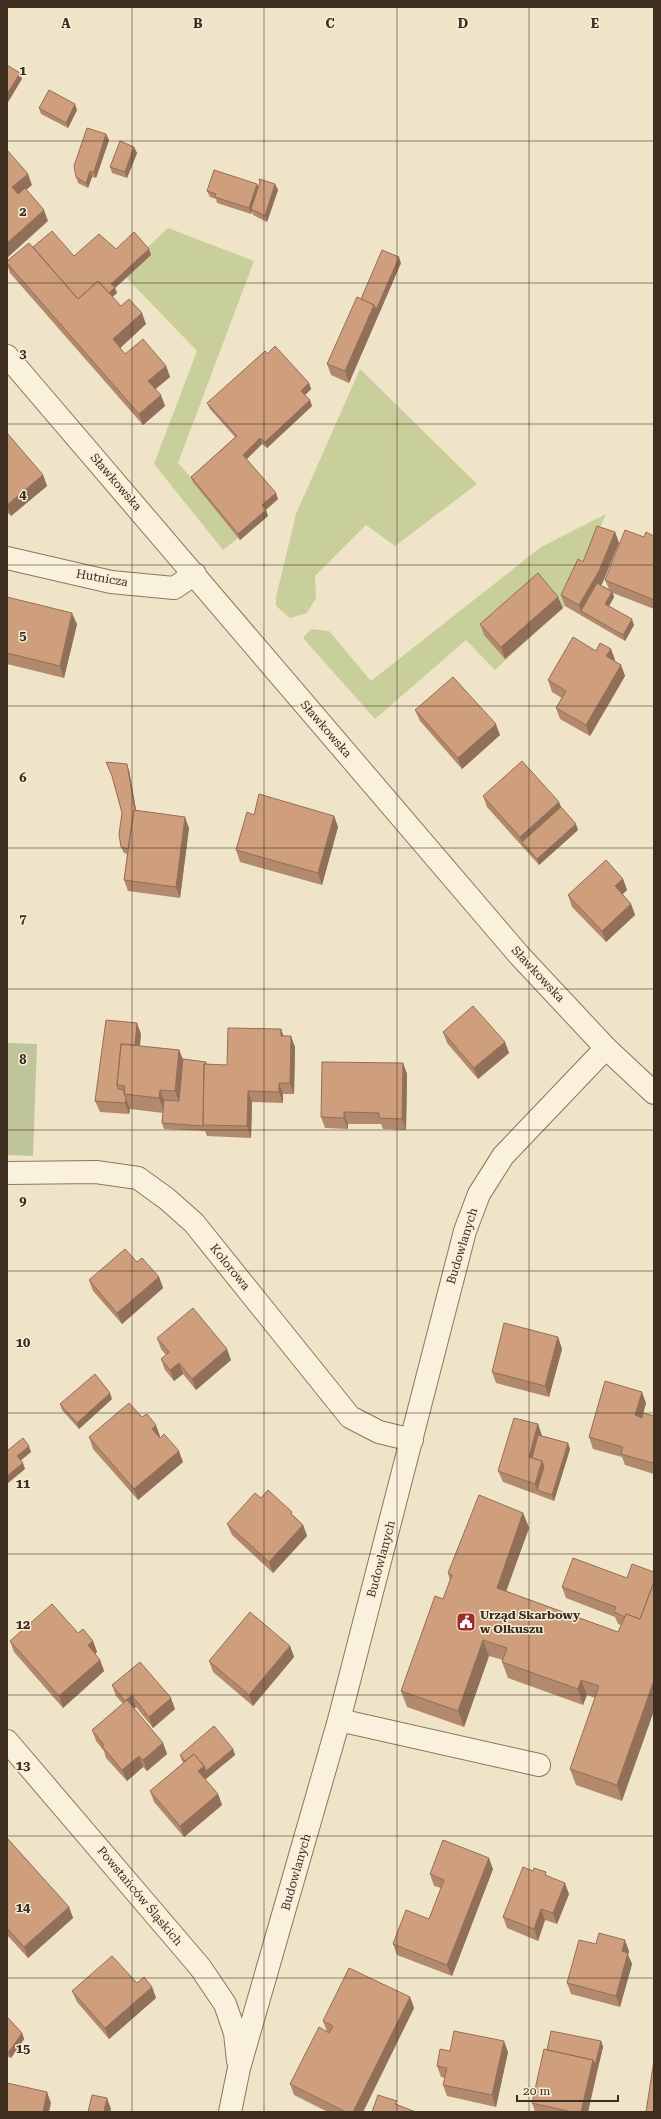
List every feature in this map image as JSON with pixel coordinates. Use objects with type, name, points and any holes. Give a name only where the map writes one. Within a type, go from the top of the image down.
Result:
[{"type":"street","name":"Sławkowska","points":[[7,356],[195,574],[519,955],[606,1048],[654,1093]]},
{"type":"street","name":"Hutnicza","points":[[7,558],[111,582],[174,588],[195,574]]},
{"type":"street","name":"Budowlanych","points":[[230,2112],[239,2068],[339,1720],[412,1440],[450,1282],[465,1231],[479,1194],[503,1156],[606,1048]]},
{"type":"street","name":"Kolorowa","points":[[7,1173],[96,1172],[138,1178],[167,1199],[194,1223],[350,1416],[378,1432],[412,1440]]},
{"type":"street","points":[[339,1720],[539,1765]]},
{"type":"street","name":"Powstańców Śląskich","points":[[7,1741],[200,1968],[225,2004],[235,2033],[239,2068]]},
{"type":"green space","points":[[168,228],[254,261],[178,463],[242,535],[223,550],[154,464],[197,351],[121,272]]},
{"type":"green space","points":[[360,369],[477,484],[395,546],[366,525],[315,576],[316,598],[307,613],[290,618],[276,606],[276,597],[296,514]]},
{"type":"green space","points":[[606,514],[565,606],[495,670],[466,640],[375,719],[303,638],[311,629],[329,631],[371,681],[541,547]]},
{"type":"green space","points":[[7,1043],[37,1044],[33,1156],[7,1155]]},
{"type":"building","points":[[7,65],[20,73],[7,94]]},
{"type":"building","points":[[49,90],[75,104],[66,123],[39,108]]},
{"type":"building","points":[[87,128],[106,134],[94,172],[90,171],[86,183],[76,177],[74,166]]},
{"type":"building","points":[[120,141],[134,147],[125,172],[110,167]]},
{"type":"building","points":[[7,150],[28,174],[12,187],[18,194],[25,188],[44,210],[7,243]]},
{"type":"building","points":[[214,170],[257,184],[249,208],[215,197],[216,194],[207,191]]},
{"type":"building","points":[[259,179],[275,184],[265,216],[251,209],[260,182]]},
{"type":"building","points":[[52,231],[74,256],[99,234],[116,249],[134,232],[149,249],[111,284],[115,287],[109,293],[98,281],[78,299],[33,247]]},
{"type":"building","points":[[29,243],[78,299],[98,281],[121,306],[129,299],[142,313],[113,339],[125,354],[143,339],[166,366],[148,381],[161,395],[139,414],[7,263],[7,261]]},
{"type":"building","points":[[382,250],[399,257],[376,310],[374,305],[361,299]]},
{"type":"building","points":[[357,297],[374,305],[345,371],[327,364]]},
{"type":"building","points":[[275,346],[309,383],[301,391],[310,400],[265,442],[260,438],[243,455],[276,493],[262,505],[266,510],[238,534],[191,477],[237,436],[207,403],[265,351],[267,354]]},
{"type":"building","points":[[7,433],[43,475],[7,505]]},
{"type":"building","points":[[597,526],[615,532],[599,571],[579,605],[561,595],[578,559],[583,562]]},
{"type":"building","points":[[625,530],[644,537],[646,532],[654,536],[654,600],[605,580]]},
{"type":"building","points":[[538,573],[558,597],[501,647],[480,624]]},
{"type":"building","points":[[597,583],[612,592],[605,604],[632,619],[623,635],[581,611]]},
{"type":"building","points":[[7,597],[72,613],[60,666],[7,653]]},
{"type":"building","points":[[573,637],[596,651],[600,643],[611,649],[606,656],[621,665],[586,725],[556,708],[566,691],[548,680]]},
{"type":"building","points":[[453,677],[496,724],[458,758],[415,710]]},
{"type":"building","points":[[522,761],[559,802],[520,837],[483,796]]},
{"type":"building","points":[[106,762],[127,764],[135,810],[128,849],[121,847],[119,834],[122,813],[112,776]]},
{"type":"building","points":[[259,794],[334,816],[318,873],[236,850],[247,812],[254,815]]},
{"type":"building","points":[[561,807],[576,824],[537,859],[522,842]]},
{"type":"building","points":[[134,810],[185,817],[176,887],[124,880]]},
{"type":"building","points":[[606,860],[623,879],[615,886],[631,904],[602,931],[568,895]]},
{"type":"building","points":[[473,1006],[505,1042],[474,1068],[443,1032]]},
{"type":"building","points":[[106,1020],[137,1023],[135,1045],[121,1044],[117,1085],[118,1089],[124,1090],[126,1098],[125,1103],[95,1101]]},
{"type":"building","points":[[228,1028],[281,1029],[281,1036],[291,1036],[290,1083],[279,1083],[279,1092],[248,1091],[247,1126],[203,1125],[204,1064],[227,1065]]},
{"type":"building","points":[[121,1044],[179,1050],[175,1091],[160,1090],[159,1098],[124,1094],[125,1086],[117,1085]]},
{"type":"building","points":[[183,1059],[206,1062],[206,1064],[204,1064],[203,1126],[162,1123],[164,1100],[179,1101]]},
{"type":"building","points":[[322,1062],[403,1063],[402,1119],[379,1118],[379,1113],[344,1112],[344,1118],[321,1117]]},
{"type":"building","points":[[125,1249],[137,1262],[142,1258],[159,1277],[117,1313],[89,1280]]},
{"type":"building","points":[[193,1308],[227,1349],[192,1379],[179,1363],[170,1370],[161,1359],[169,1352],[157,1338]]},
{"type":"building","points":[[504,1323],[558,1337],[545,1386],[492,1372]]},
{"type":"building","points":[[95,1374],[110,1393],[77,1423],[60,1404]]},
{"type":"building","points":[[605,1381],[642,1392],[635,1415],[642,1418],[643,1413],[654,1416],[653,1463],[621,1454],[623,1447],[589,1437]]},
{"type":"building","points":[[129,1403],[142,1417],[147,1414],[156,1425],[152,1429],[160,1438],[164,1434],[179,1451],[134,1489],[89,1437]]},
{"type":"building","points":[[514,1418],[538,1424],[529,1457],[542,1461],[535,1484],[498,1471]]},
{"type":"building","points":[[538,1435],[568,1443],[552,1495],[537,1490],[544,1467],[542,1461],[532,1458]]},
{"type":"building","points":[[23,1438],[29,1446],[17,1456],[23,1463],[7,1476],[7,1451]]},
{"type":"building","points":[[268,1490],[292,1512],[291,1514],[303,1525],[269,1562],[227,1524],[255,1493],[261,1498]]},
{"type":"building","points":[[479,1495],[523,1513],[497,1588],[618,1632],[626,1614],[640,1619],[654,1582],[654,1680],[617,1785],[570,1769],[599,1686],[581,1680],[578,1689],[502,1662],[507,1648],[483,1640],[458,1711],[401,1691],[435,1596],[443,1599],[452,1575],[448,1573]]},
{"type":"building","points":[[573,1558],[627,1578],[632,1564],[654,1572],[654,1582],[640,1619],[626,1614],[625,1617],[614,1612],[616,1607],[562,1587]]},
{"type":"building","points":[[52,1604],[78,1633],[83,1629],[93,1641],[88,1645],[100,1660],[59,1696],[10,1641]]},
{"type":"building","points":[[250,1612],[290,1646],[249,1695],[209,1661]]},
{"type":"building","points":[[140,1662],[171,1698],[149,1717],[132,1695],[125,1701],[112,1685]]},
{"type":"building","points":[[127,1700],[163,1743],[143,1760],[139,1756],[122,1770],[102,1746],[104,1745],[92,1730]]},
{"type":"building","points":[[214,1726],[233,1749],[206,1771],[204,1766],[194,1754],[185,1761],[180,1755]]},
{"type":"building","points":[[194,1754],[204,1766],[198,1771],[218,1794],[180,1826],[150,1791]]},
{"type":"building","points":[[7,1838],[69,1907],[24,1947],[7,1928]]},
{"type":"building","points":[[443,1840],[489,1858],[447,1965],[393,1944],[406,1910],[429,1919],[444,1880],[430,1874]]},
{"type":"building","points":[[523,1867],[533,1871],[534,1868],[546,1872],[545,1875],[565,1883],[553,1913],[541,1909],[534,1929],[503,1917]]},
{"type":"building","points":[[599,1933],[625,1940],[622,1951],[628,1953],[616,1996],[567,1983],[579,1940],[596,1944]]},
{"type":"building","points":[[112,1956],[137,1983],[144,1977],[152,1987],[105,2028],[72,1991]]},
{"type":"building","points":[[349,1968],[410,1997],[353,2112],[346,2112],[290,2084],[319,2027],[329,2033],[333,2026],[323,2021]]},
{"type":"building","points":[[7,2017],[22,2033],[9,2052],[7,2051]]},
{"type":"building","points":[[454,2031],[504,2041],[492,2095],[443,2085],[447,2068],[437,2066],[440,2049],[450,2051]]},
{"type":"building","points":[[551,2031],[601,2041],[595,2065],[593,2060],[547,2050]]},
{"type":"building","points":[[544,2049],[593,2060],[581,2112],[572,2112],[532,2103]]},
{"type":"building","points":[[654,2060],[654,2112],[646,2112]]},
{"type":"building","points":[[7,2083],[47,2092],[43,2112],[7,2112]]},
{"type":"building","points":[[92,2095],[107,2098],[104,2111],[108,2112],[88,2112]]},
{"type":"building","points":[[378,2095],[397,2101],[395,2104],[416,2112],[372,2112]]},
{"type":"place","name":"Urząd Skarbowy w Olkuszu","points":[[466,1622]]}]
